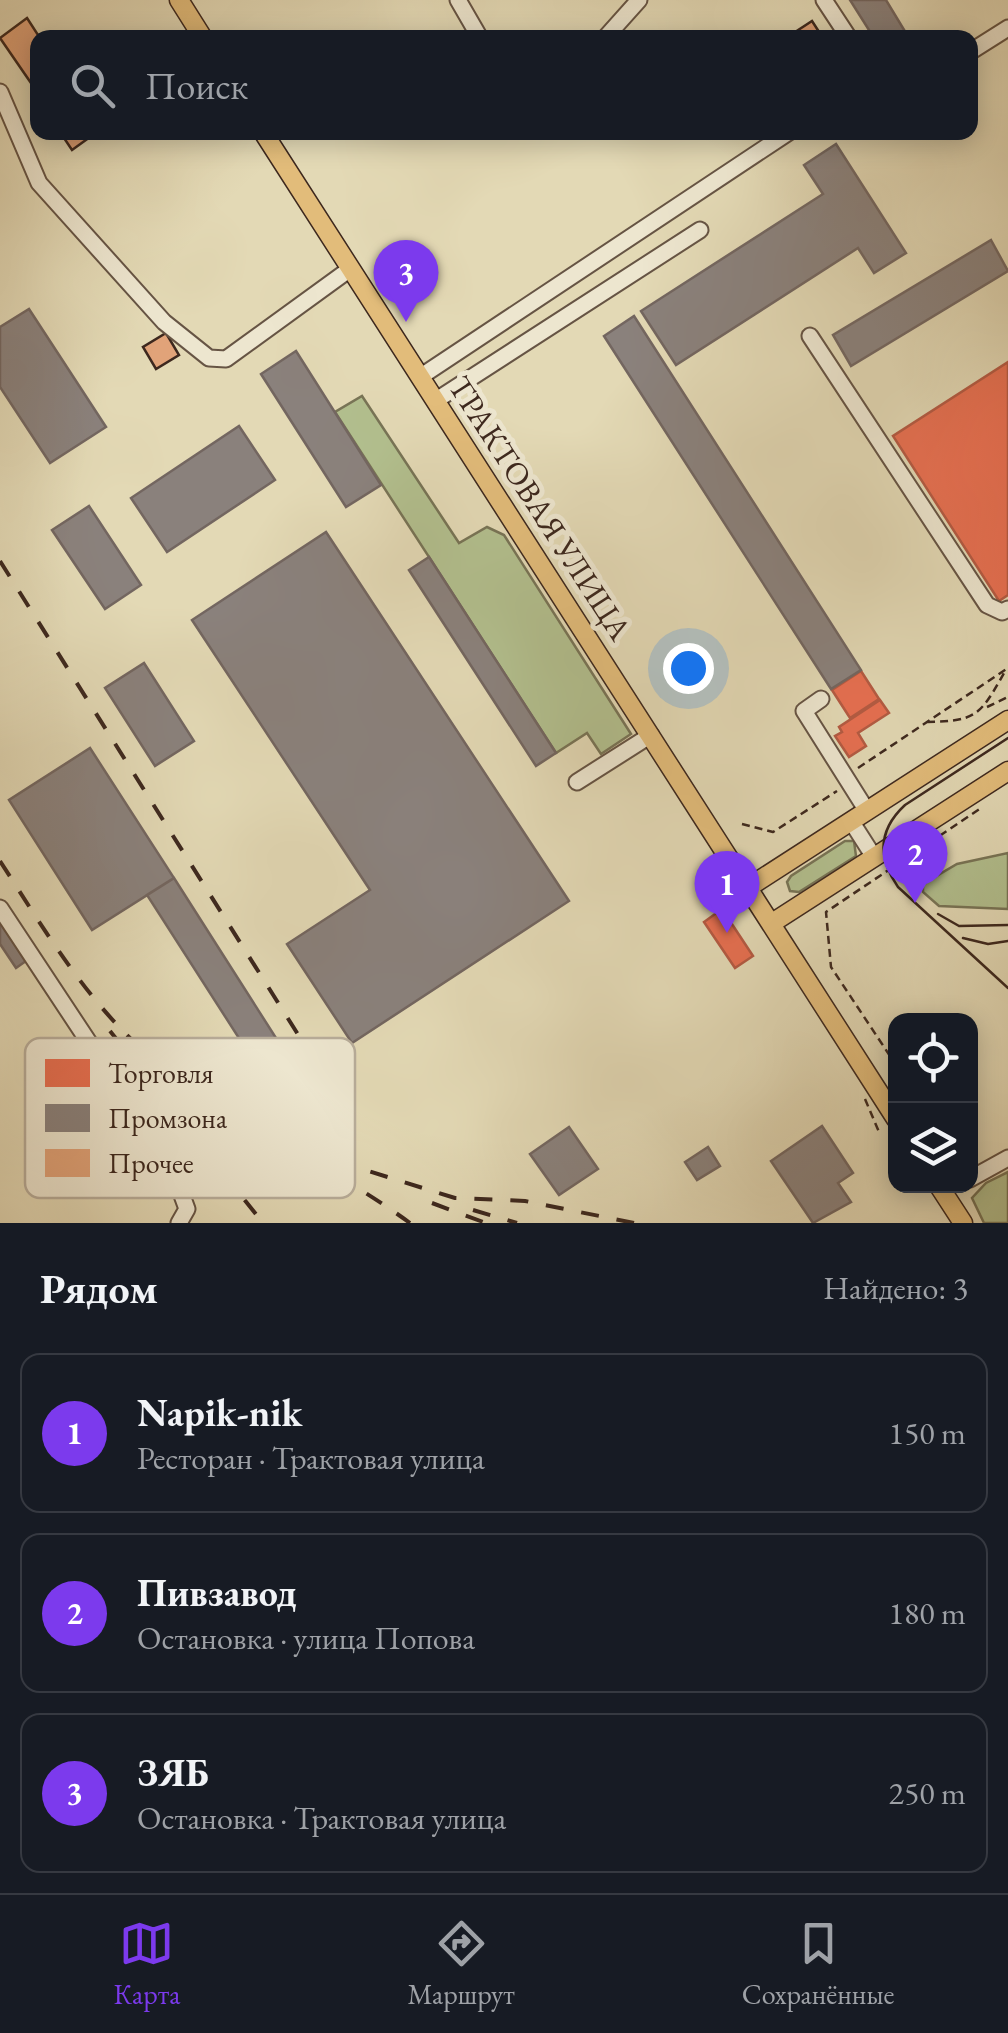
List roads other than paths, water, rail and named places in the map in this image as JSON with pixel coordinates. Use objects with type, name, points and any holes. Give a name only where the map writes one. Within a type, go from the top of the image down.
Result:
[{"type":"main road","points":[[179,0],[198,30]]},
{"type":"main road","name":"ТРАКТОВАЯ УЛИЦА","points":[[268,140],[888,1106]]},
{"type":"main road","points":[[749,887],[1008,720]]},
{"type":"main road","points":[[772,922],[1008,771]]},
{"type":"main road","points":[[949,1193],[963,1223]]},
{"type":"street","points":[[458,0],[475,30]]},
{"type":"street","points":[[613,30],[640,0]]},
{"type":"street","points":[[824,0],[844,30]]},
{"type":"street","points":[[978,47],[1008,28]]},
{"type":"street","points":[[0,92],[39,183],[164,322],[209,358],[226,358],[350,269]]},
{"type":"street","points":[[420,377],[777,140]]},
{"type":"street","points":[[435,401],[700,230]]},
{"type":"street","points":[[810,336],[987,606],[1002,612],[1008,610]]},
{"type":"street","points":[[821,699],[804,711],[850,784],[874,857]]},
{"type":"street","points":[[576,782],[651,736]]},
{"type":"street","points":[[0,908],[86,1038]]},
{"type":"street","points":[[978,1174],[1008,1158]]},
{"type":"street","points":[[180,1223],[187,1209],[183,1198]]},
{"type":"tram line","points":[[1008,738],[905,805],[890,824],[884,844],[886,865],[898,887],[1008,988]]},
{"type":"tram line","points":[[938,914],[959,926],[1008,925]]},
{"type":"tram line","points":[[963,938],[988,944],[1008,941]]},
{"type":"railway","points":[[0,561],[300,1038]]},
{"type":"railway","points":[[0,861],[81,981],[130,1038]]},
{"type":"railway","points":[[110,1031],[116,1038]]},
{"type":"railway","points":[[355,1167],[455,1198],[525,1201],[634,1223]]},
{"type":"railway","points":[[355,1187],[410,1223]]},
{"type":"railway","points":[[243,1198],[263,1223]]},
{"type":"railway","points":[[432,1203],[486,1223]]},
{"type":"railway","points":[[473,1210],[517,1223]]},
{"type":"place","name":"ЗЯБ","points":[[406,322]]},
{"type":"place","name":"Пивзавод","points":[[915,903]]},
{"type":"place","name":"Napik-nik","points":[[727,933]]}]
